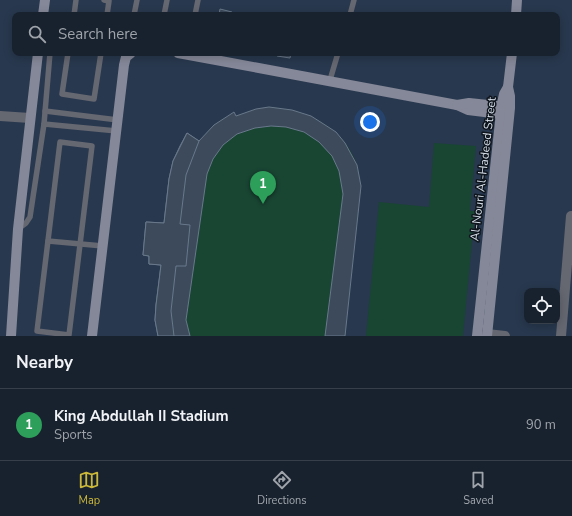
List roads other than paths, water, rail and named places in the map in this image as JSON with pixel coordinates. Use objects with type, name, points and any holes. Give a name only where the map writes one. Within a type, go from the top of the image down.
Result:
[{"type":"street","points":[[43,12],[45,0]]},
{"type":"street","points":[[516,12],[518,0]]},
{"type":"street","points":[[11,336],[18,229],[38,56]]},
{"type":"street","points":[[92,336],[124,65],[127,56]]},
{"type":"street","points":[[196,56],[458,105],[469,103],[505,111]]},
{"type":"street","name":"Al-Nouri Al-Hadeed Street","points":[[484,335],[505,111],[504,94],[508,87],[512,56]]},
{"type":"street","points":[[0,116],[30,118]]},
{"type":"street","points":[[561,336],[571,216]]},
{"type":"street","points":[[484,335],[505,336]]},
{"type":"lane","points":[[74,12],[76,0]]},
{"type":"lane","points":[[104,0],[109,1],[107,12]]},
{"type":"lane","points":[[135,12],[137,0]]},
{"type":"lane","points":[[165,12],[167,0]]},
{"type":"lane","points":[[196,12],[198,0]]},
{"type":"lane","points":[[351,12],[354,0]]},
{"type":"lane","points":[[18,229],[26,223],[30,217],[44,124],[50,56]]},
{"type":"lane","points":[[68,56],[62,94],[94,99],[101,56]]},
{"type":"lane","points":[[330,80],[337,56]]},
{"type":"lane","points":[[45,110],[118,120]]},
{"type":"lane","points":[[44,124],[117,131]]},
{"type":"lane","points":[[60,142],[92,146],[80,244],[69,335],[37,331],[60,142]]},
{"type":"lane","points":[[48,241],[103,246]]},
{"type":"place","name":"King Abdullah II Stadium","points":[[263,204]]}]
